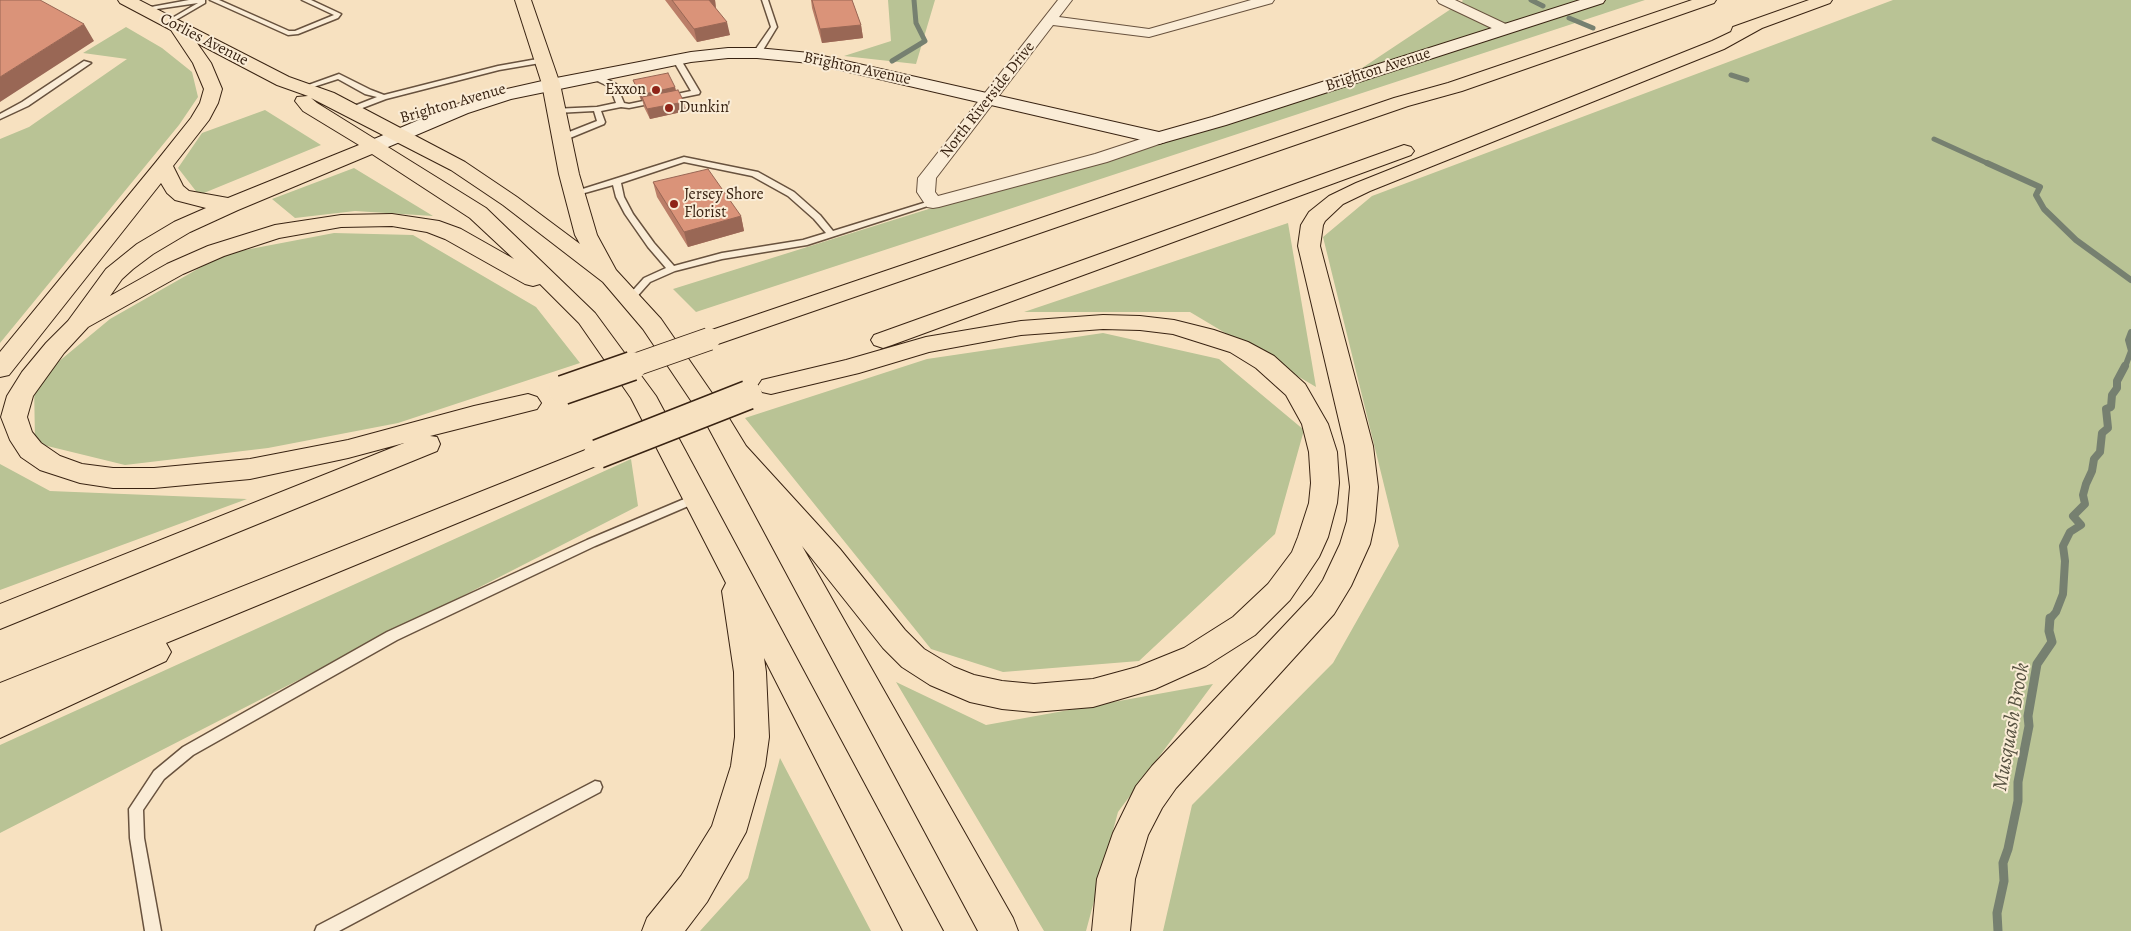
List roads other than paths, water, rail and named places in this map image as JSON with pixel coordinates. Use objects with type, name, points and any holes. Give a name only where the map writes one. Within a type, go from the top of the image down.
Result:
[{"type":"main road","name":"Corlies Avenue","points":[[126,0],[283,81]]},
{"type":"main road","points":[[524,0],[551,84],[574,193],[586,235],[611,277],[652,324],[701,394],[999,931]]},
{"type":"main road","points":[[0,617],[528,402],[1401,102],[1455,86],[1708,0]]},
{"type":"main road","points":[[0,697],[883,340],[1706,41],[1755,26],[1824,0]]},
{"type":"main road","points":[[0,369],[80,272],[199,120],[209,103],[213,89],[202,63],[172,24]]},
{"type":"main road","points":[[1111,931],[1116,879],[1131,833],[1149,797],[1164,776],[1323,605],[1336,586],[1355,544],[1361,520],[1364,488],[1359,446],[1309,246],[1312,225],[1317,217],[1336,200],[1363,187],[1718,45],[1755,26]]},
{"type":"main road","points":[[283,81],[327,96],[352,110],[378,135],[478,213],[587,318],[634,382],[924,931]]},
{"type":"main road","points":[[283,81],[310,107],[458,166],[538,221],[611,277]]},
{"type":"main road","points":[[378,135],[164,237],[125,264],[114,274],[76,326],[31,378],[20,396],[14,416],[19,434],[31,450],[50,463],[80,473],[113,478],[154,478],[250,469],[348,449],[528,402]]},
{"type":"main road","points":[[80,272],[123,241],[203,201],[378,135]]},
{"type":"main road","points":[[163,166],[174,189],[186,198],[230,205]]},
{"type":"main road","points":[[76,326],[175,269],[216,251],[275,232],[341,220],[378,219],[414,222],[453,234],[567,299]]},
{"type":"main road","points":[[736,454],[829,557],[894,639],[913,658],[942,676],[970,688],[1002,696],[1034,698],[1093,694],[1143,679],[1196,657],[1221,642],[1244,626],[1279,592],[1304,557],[1313,537],[1323,503],[1325,483],[1323,452],[1315,424],[1296,390],[1265,362],[1238,347],[1205,335],[1174,327],[1140,323],[1103,322],[1021,328],[926,345],[760,390]]},
{"type":"main road","points":[[0,724],[282,594],[444,516]]},
{"type":"main road","points":[[661,931],[694,889],[728,832],[748,766],[752,737],[750,672],[736,575]]},
{"type":"street","name":"North Riverside Drive","points":[[933,203],[926,192],[927,178],[1065,0]]},
{"type":"street","points":[[1050,20],[1149,33],[1267,0]]},
{"type":"street","points":[[1444,0],[1505,29]]},
{"type":"street","name":"Brighton Avenue","points":[[933,203],[1101,158],[1597,0]]},
{"type":"street","name":"Brighton Avenue","points":[[378,135],[505,95],[551,84],[709,55],[757,53],[810,58],[1159,138]]},
{"type":"lane","points":[[143,9],[202,0]]},
{"type":"lane","points":[[172,24],[208,0]]},
{"type":"lane","points":[[213,0],[288,33],[296,33],[336,17],[338,14],[305,0]]},
{"type":"lane","points":[[757,53],[774,27],[765,0]]},
{"type":"lane","points":[[352,110],[384,96],[412,91],[498,68],[543,60]]},
{"type":"lane","points":[[556,111],[629,106],[696,92],[676,60]]},
{"type":"lane","points":[[0,117],[26,104],[87,63]]},
{"type":"lane","points":[[304,88],[339,76],[368,92],[384,96]]},
{"type":"lane","points":[[594,76],[613,86],[622,105]]},
{"type":"lane","points":[[562,138],[601,122],[597,109]]},
{"type":"lane","points":[[574,193],[616,182],[684,160],[755,174],[791,194],[817,217],[832,235]]},
{"type":"lane","points":[[616,182],[620,197],[629,214],[651,245],[672,269]]},
{"type":"lane","points":[[630,299],[647,280],[672,269],[722,256],[804,243],[933,203]]},
{"type":"lane","points":[[153,931],[138,838],[136,809],[159,775],[188,751],[392,636],[591,543],[696,498]]},
{"type":"lane","points":[[324,931],[595,787]]},
{"type":"waterway","points":[[892,61],[925,41],[916,23],[914,0]]},
{"type":"waterway","name":"Musquash Brook","points":[[1531,0],[1543,6]]},
{"type":"waterway","name":"Musquash Brook","points":[[1569,18],[1593,28]]},
{"type":"waterway","name":"Musquash Brook","points":[[1731,75],[1747,80]]},
{"type":"waterway","name":"Musquash Brook","points":[[1934,139],[1989,164]]},
{"type":"waterway","name":"Musquash Brook","points":[[1987,163],[2040,187],[2036,195],[2044,209],[2076,240],[2131,280]]},
{"type":"waterway","name":"Musquash Brook","points":[[2125,367],[2131,351],[2128,340],[2131,332]]},
{"type":"waterway","name":"Musquash Brook","points":[[2050,619],[2056,612],[2063,594],[2065,561],[2063,546],[2070,532],[2081,525],[2073,516],[2085,504],[2083,495],[2086,484],[2092,471],[2094,459],[2100,452],[2102,433],[2108,428],[2106,409],[2111,407],[2112,395],[2117,388],[2117,381],[2125,366]]},
{"type":"waterway","name":"Musquash Brook","points":[[1998,931],[1997,913],[2004,881],[2003,863],[2008,849],[2018,801],[2018,782],[2029,726],[2028,716],[2037,664],[2052,642],[2049,631],[2050,618]]},
{"type":"place","name":"Exxon","points":[[656,90]]},
{"type":"place","name":"Dunkin'","points":[[669,108]]},
{"type":"place","name":"Jersey Shore Florist","points":[[674,204]]}]
